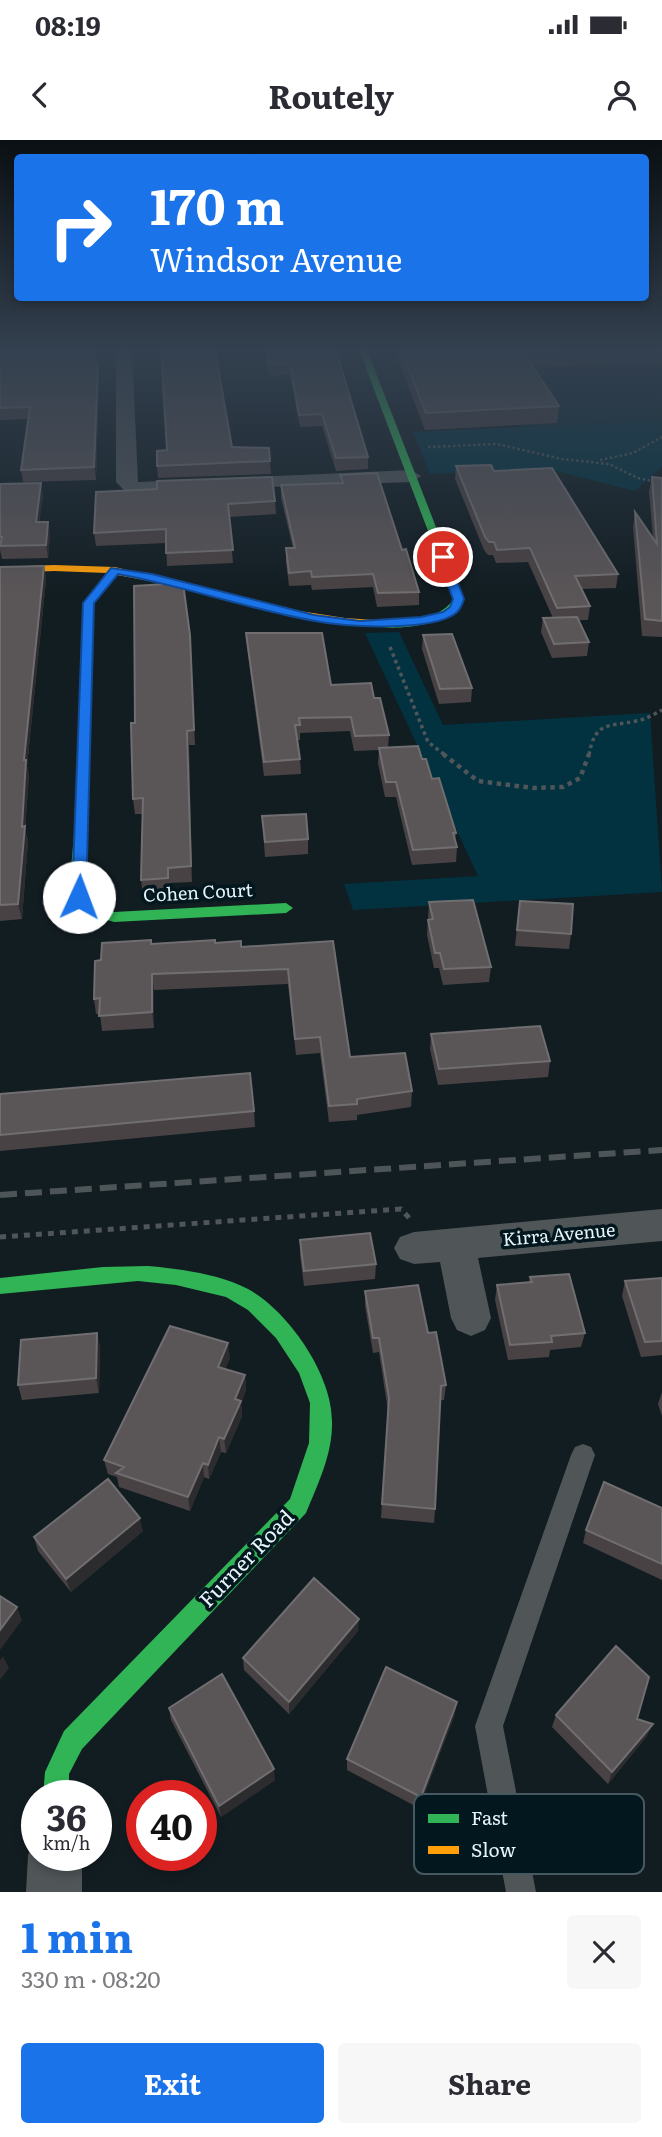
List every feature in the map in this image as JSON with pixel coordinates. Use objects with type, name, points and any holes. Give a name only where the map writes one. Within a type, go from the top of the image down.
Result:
[{"type":"street","points":[[125,432],[126,482],[133,488],[411,476]]},
{"type":"street","points":[[0,570],[83,566],[115,570],[314,618],[360,624],[421,620],[446,614],[455,609],[459,599],[394,432]]},
{"type":"street","name":"Cohen Court","points":[[115,570],[88,603],[79,897],[85,908],[97,915],[114,917],[286,908]]},
{"type":"street","name":"Kirra Avenue","points":[[436,1246],[662,1225]]},
{"type":"street","points":[[436,1246],[471,1318]]},
{"type":"street","name":"Furner Road","points":[[0,1286],[139,1273],[186,1279],[241,1295],[279,1327],[310,1370],[322,1417],[318,1460],[298,1506],[73,1740],[57,1772],[57,1780]]},
{"type":"street","points":[[54,1871],[54,1892]]},
{"type":"lane","points":[[502,1794],[489,1726],[583,1455]]},
{"type":"lane","points":[[518,1874],[521,1892]]},
{"type":"path","points":[[425,447],[497,444],[562,459],[592,460],[633,453],[662,437]]},
{"type":"path","points":[[592,460],[608,464],[638,478],[662,483]]},
{"type":"path","points":[[389,643],[428,742],[478,781],[533,788],[563,787],[580,778],[588,762],[592,737],[604,726],[640,721],[662,710]]},
{"type":"path","points":[[0,1237],[401,1209],[436,1246]]},
{"type":"shaded area","points":[[413,432],[662,432],[662,467],[635,491],[544,468],[430,474]]},
{"type":"shaded area","points":[[399,632],[443,725],[650,713],[662,892],[353,910],[344,884],[478,876],[365,633]]},
{"type":"building","points":[[26,432],[95,432],[94,467],[21,470]]},
{"type":"building","points":[[166,432],[229,432],[232,447],[269,448],[270,461],[157,466],[157,451],[167,450]]},
{"type":"building","points":[[328,432],[360,432],[368,457],[336,458]]},
{"type":"building","points":[[491,465],[494,471],[552,468],[618,574],[575,576],[590,606],[557,608],[530,548],[497,550],[494,542],[489,542],[485,537],[456,466]]},
{"type":"building","points":[[377,473],[419,592],[378,593],[373,574],[312,577],[311,571],[289,573],[286,548],[295,548],[281,485],[343,483],[340,475]]},
{"type":"building","points":[[272,477],[275,501],[228,504],[233,550],[166,553],[166,529],[94,533],[96,492],[157,489],[157,481]]},
{"type":"building","points":[[652,477],[662,478],[662,621],[645,619],[635,512],[657,544]]},
{"type":"building","points":[[41,483],[36,522],[48,522],[46,545],[0,546],[0,484]]},
{"type":"building","points":[[44,566],[24,760],[22,827],[25,826],[18,904],[0,905],[0,567]]},
{"type":"building","points":[[183,583],[190,635],[194,730],[187,731],[191,866],[168,868],[168,878],[141,880],[143,798],[133,799],[131,723],[135,723],[134,586]]},
{"type":"building","points":[[577,617],[589,642],[554,644],[543,618]]},
{"type":"building","points":[[246,633],[322,633],[331,685],[371,683],[374,698],[380,698],[389,735],[355,736],[351,717],[299,718],[300,725],[295,725],[300,759],[264,762]]},
{"type":"building","points":[[452,634],[472,688],[440,689],[423,635]]},
{"type":"building","points":[[418,746],[422,759],[426,759],[432,779],[439,778],[456,833],[453,833],[457,847],[413,850],[396,782],[386,782],[379,748]]},
{"type":"building","points":[[306,814],[308,839],[265,842],[262,816]]},
{"type":"building","points":[[473,900],[491,967],[444,969],[440,953],[435,953],[428,920],[433,919],[429,902]]},
{"type":"building","points":[[520,901],[573,904],[571,934],[517,930]]},
{"type":"building","points":[[151,940],[151,944],[241,941],[241,947],[333,941],[350,1057],[405,1053],[412,1091],[357,1099],[357,1104],[329,1106],[320,1037],[295,1039],[288,969],[152,974],[152,1012],[99,1016],[100,998],[94,999],[95,961],[101,960],[102,943]]},
{"type":"building","points":[[540,1026],[550,1061],[439,1069],[431,1034]]},
{"type":"building","points":[[250,1073],[254,1111],[0,1135],[0,1094]]},
{"type":"building","points":[[370,1233],[376,1264],[304,1271],[300,1240]]},
{"type":"building","points":[[569,1274],[585,1333],[551,1336],[552,1342],[510,1345],[497,1285],[532,1282],[530,1277]]},
{"type":"building","points":[[662,1278],[662,1341],[645,1342],[625,1281]]},
{"type":"building","points":[[418,1285],[428,1333],[436,1332],[446,1385],[441,1386],[435,1509],[382,1504],[389,1398],[379,1338],[373,1338],[365,1291]]},
{"type":"building","points":[[170,1326],[228,1343],[218,1367],[245,1375],[235,1399],[241,1401],[224,1439],[219,1437],[208,1465],[203,1463],[188,1497],[116,1473],[124,1467],[104,1460]]},
{"type":"building","points":[[97,1333],[96,1378],[18,1385],[21,1340]]},
{"type":"building","points":[[108,1479],[140,1518],[66,1579],[34,1537]]},
{"type":"building","points":[[604,1482],[662,1508],[662,1564],[586,1530]]},
{"type":"building","points":[[314,1578],[359,1619],[289,1702],[243,1658]]},
{"type":"building","points":[[0,1596],[17,1607],[0,1630]]},
{"type":"building","points":[[616,1646],[649,1677],[637,1719],[653,1724],[612,1772],[556,1715]]},
{"type":"building","points":[[386,1667],[457,1702],[422,1794],[415,1794],[347,1759]]},
{"type":"building","points":[[222,1674],[274,1769],[219,1806],[217,1780],[206,1780],[169,1708]]},
{"type":"railway","points":[[0,1195],[662,1150]]},
{"type":"traffic: fast","points":[[374,623],[409,623],[434,619],[453,608],[459,599],[395,432]]},
{"type":"traffic: fast","points":[[81,834],[79,887],[88,906],[99,913],[114,917],[286,908]]},
{"type":"traffic: fast","points":[[0,1286],[138,1273],[191,1280],[232,1291],[255,1304],[296,1349],[315,1386],[322,1420],[317,1454],[298,1506],[73,1740],[57,1772],[57,1780]]},
{"type":"traffic: slow","points":[[0,570],[108,570],[173,583],[287,612],[374,623]]},
{"type":"traffic: slow","points":[[81,834],[88,603],[115,570]]},
{"type":"route","points":[[79,897],[88,603],[115,570],[314,618],[360,624],[421,620],[455,609],[459,599],[443,557]]}]
